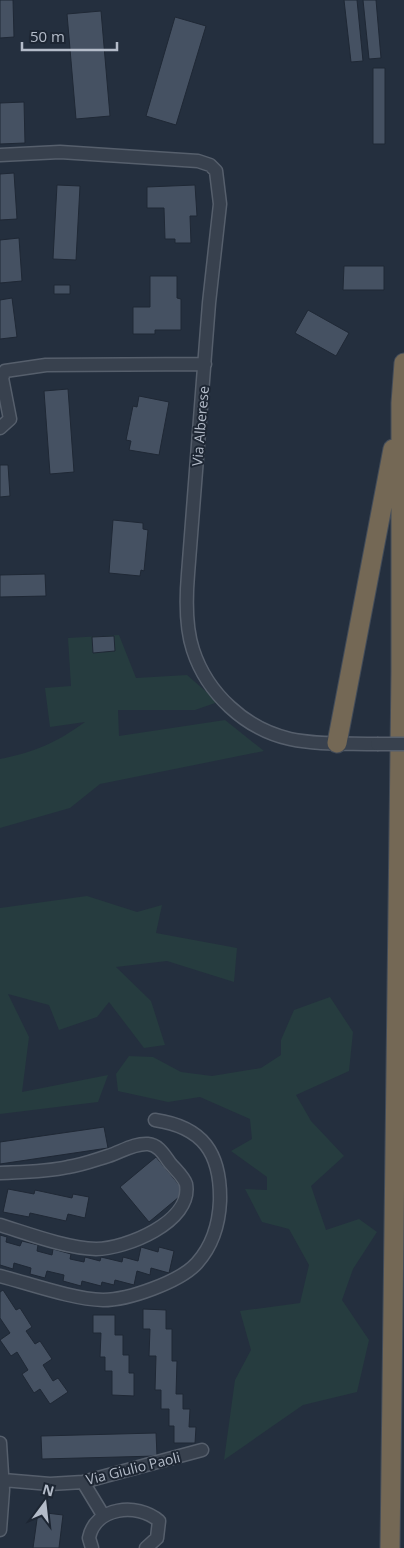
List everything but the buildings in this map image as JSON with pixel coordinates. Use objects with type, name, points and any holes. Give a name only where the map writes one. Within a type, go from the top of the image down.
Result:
[{"type":"highway","points":[[390,1548],[401,670],[402,403],[404,363]]},
{"type":"highway","points":[[337,743],[402,403]]},
{"type":"street","name":"Via Alberese","points":[[0,155],[60,152],[198,161],[214,168],[219,182],[220,204],[187,588],[192,648],[214,688],[232,710],[253,726],[291,739],[337,743],[404,744]]},
{"type":"street","points":[[0,428],[10,419],[2,378],[5,370],[46,365],[205,364]]},
{"type":"street","points":[[0,1276],[103,1300],[153,1288],[176,1279],[190,1269],[208,1247],[217,1230],[220,1208],[219,1175],[211,1151],[202,1140],[183,1127],[155,1120]]},
{"type":"street","points":[[0,1174],[67,1168],[136,1145],[149,1144],[157,1147],[186,1183],[186,1195],[182,1207],[171,1221],[158,1229],[116,1246],[97,1249],[79,1246],[0,1226]]},
{"type":"street","points":[[0,1442],[3,1480],[0,1530]]},
{"type":"street","name":"Via Giulio Paoli","points":[[3,1480],[50,1484],[83,1482],[202,1450]]},
{"type":"street","points":[[83,1482],[103,1515]]},
{"type":"street","points":[[92,1548],[89,1543],[90,1534],[96,1520],[103,1515],[123,1510],[154,1517],[159,1521],[157,1538],[146,1548]]},
{"type":"green space","points":[[119,635],[136,678],[187,675],[218,702],[195,710],[118,710],[119,736],[225,720],[264,751],[100,784],[70,808],[0,828],[0,759],[45,746],[85,722],[50,727],[45,688],[71,686],[68,638]]},
{"type":"green space","points":[[87,896],[137,912],[162,905],[156,933],[237,948],[234,982],[167,961],[116,967],[151,1001],[165,1045],[144,1048],[109,1002],[97,1017],[59,1030],[49,1005],[8,994],[29,1037],[22,1092],[108,1075],[98,1102],[0,1114],[0,908]]},
{"type":"green space","points":[[330,997],[353,1032],[349,1071],[296,1095],[311,1121],[344,1156],[311,1186],[326,1230],[359,1219],[377,1232],[353,1269],[342,1300],[369,1340],[357,1392],[303,1405],[224,1460],[235,1380],[251,1350],[240,1311],[300,1303],[309,1265],[289,1229],[262,1222],[245,1189],[267,1190],[267,1177],[231,1151],[252,1139],[250,1119],[200,1097],[168,1102],[118,1091],[116,1074],[129,1056],[153,1057],[181,1072],[212,1076],[261,1068],[281,1055],[281,1040],[294,1010]]}]
